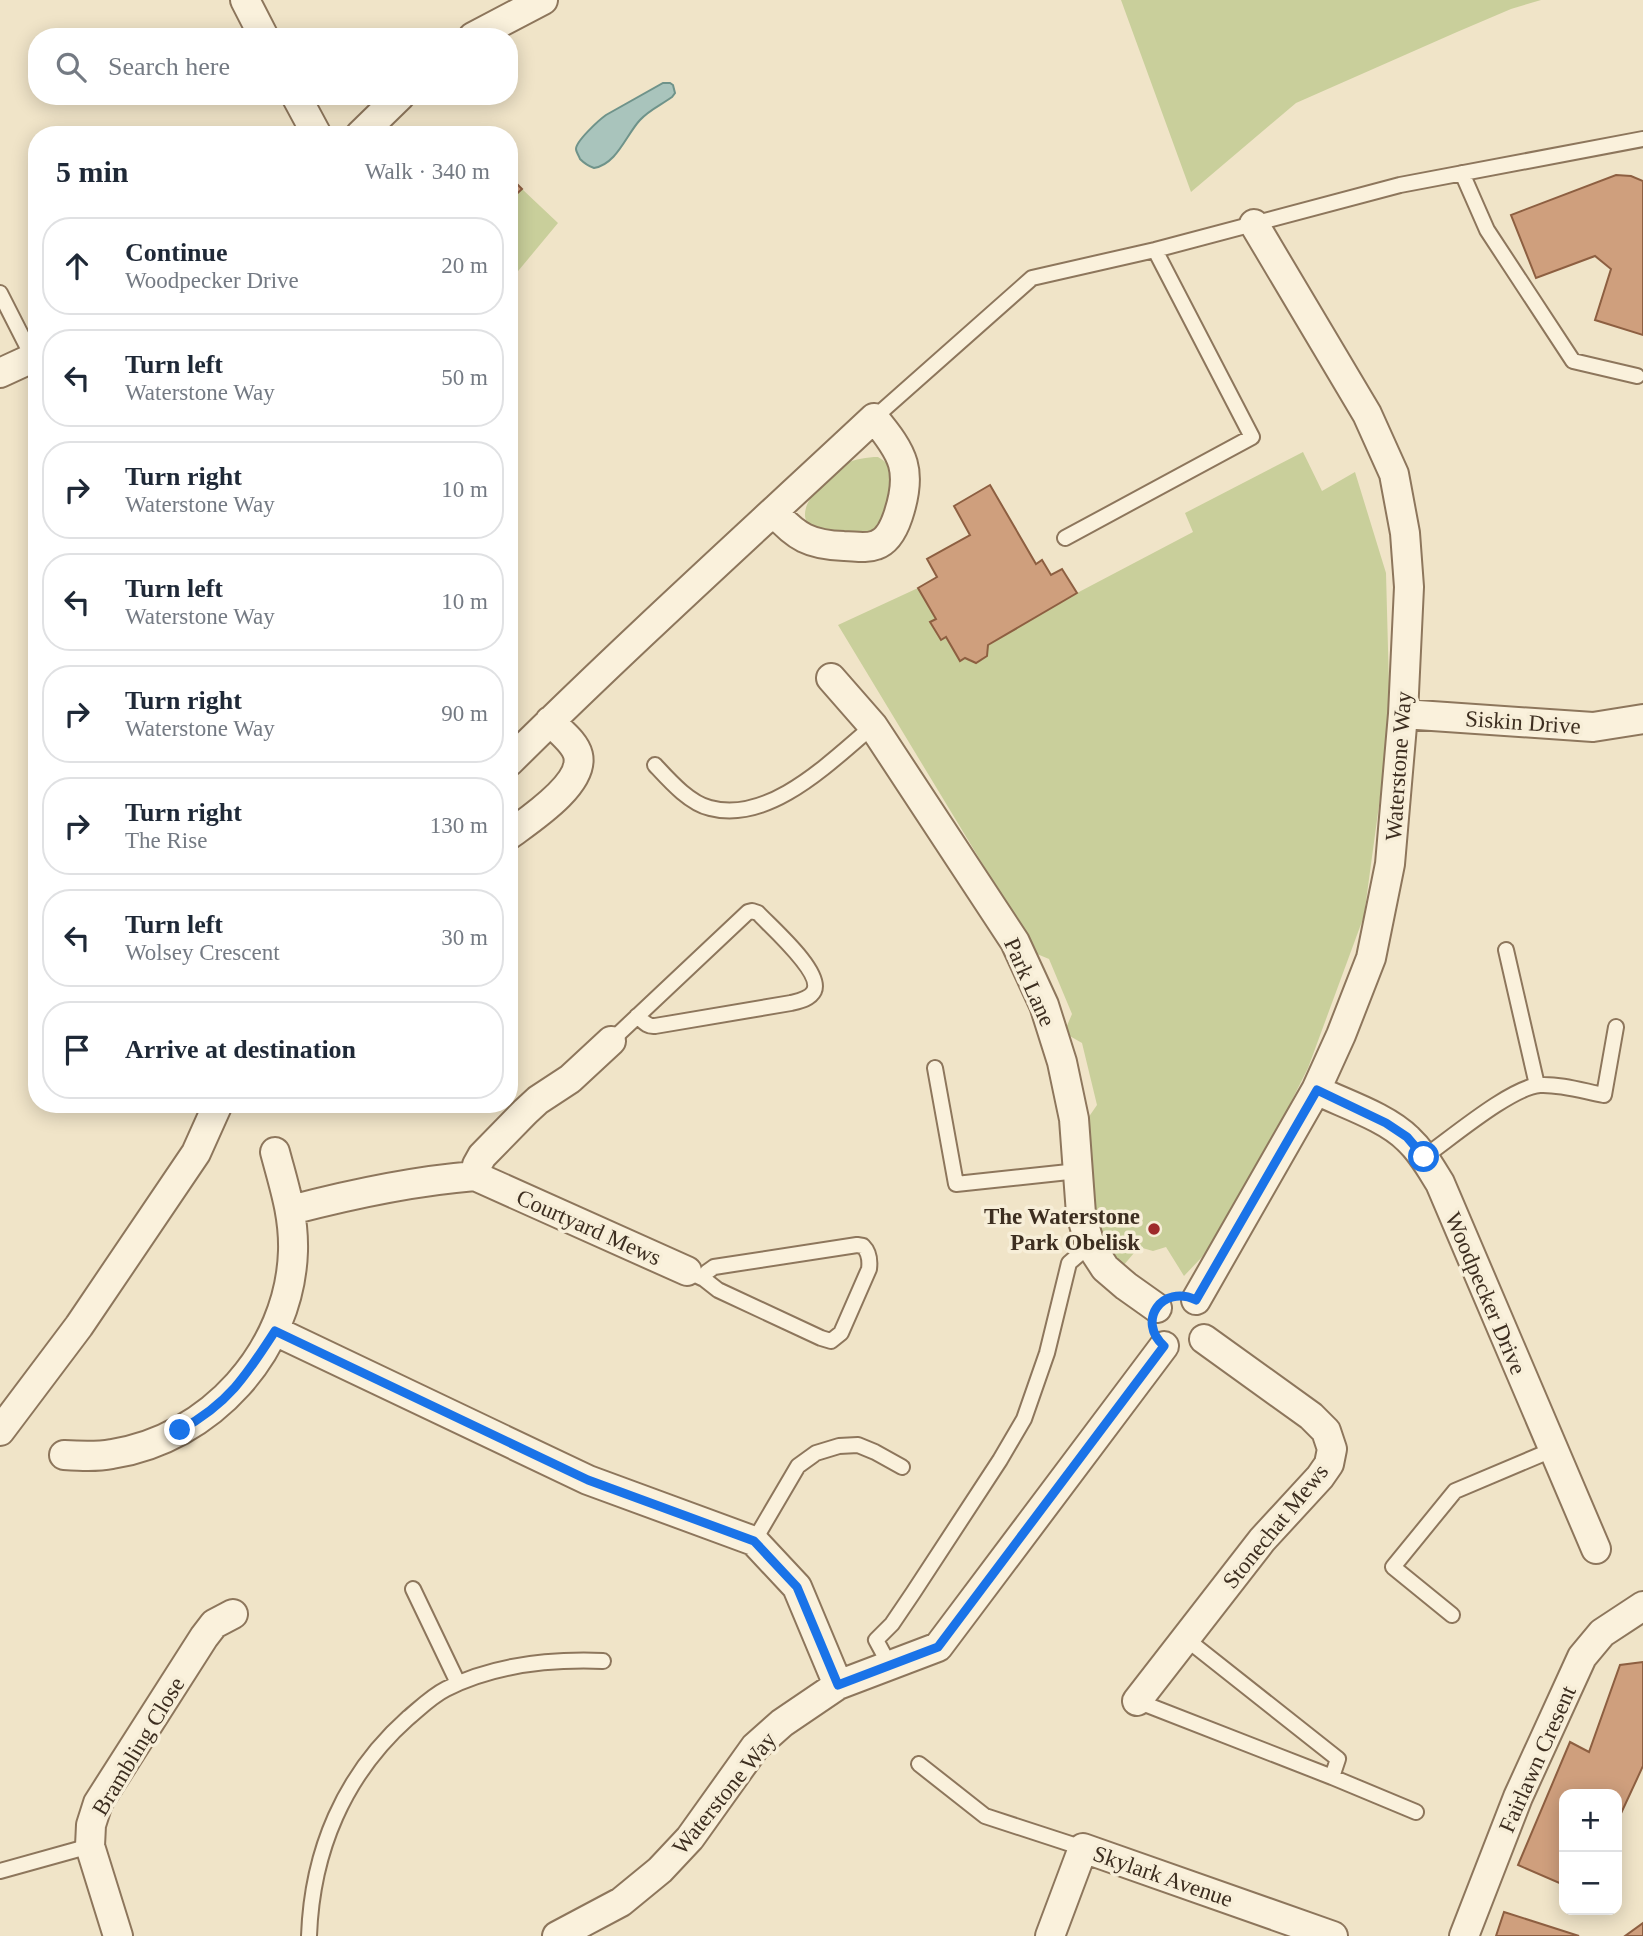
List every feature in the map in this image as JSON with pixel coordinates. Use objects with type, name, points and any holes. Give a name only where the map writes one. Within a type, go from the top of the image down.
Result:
[{"type":"street","points":[[245,0],[259,28]]},
{"type":"street","points":[[490,28],[543,0]]},
{"type":"street","points":[[301,105],[312,126]]},
{"type":"street","points":[[369,126],[391,105]]},
{"type":"street","name":"Waterstone Way","points":[[1196,1300],[1317,1090],[1371,958],[1391,864],[1403,714],[1409,587],[1405,533],[1394,474],[1367,414],[1254,224]]},
{"type":"street","points":[[0,373],[28,360]]},
{"type":"street","points":[[518,753],[550,722],[874,418],[891,439],[906,475],[905,492],[895,527],[885,539],[872,546],[819,544],[795,534],[774,512]]},
{"type":"street","name":"Park Lane","points":[[831,678],[873,726],[1015,942],[1044,1005],[1062,1062],[1074,1119],[1081,1214],[1090,1245],[1105,1268],[1157,1308]]},
{"type":"street","name":"Siskin Drive","points":[[1403,714],[1594,727],[1643,719]]},
{"type":"street","points":[[518,828],[546,807],[569,784],[577,771],[579,758],[575,750],[550,722]]},
{"type":"street","points":[[291,1210],[382,1189],[475,1176],[482,1156],[525,1112],[570,1079],[611,1041]]},
{"type":"street","name":"Woodpecker Drive","points":[[1317,1090],[1386,1123],[1407,1137],[1424,1157],[1440,1184],[1596,1549]]},
{"type":"street","points":[[0,1431],[79,1326],[196,1153],[214,1113]]},
{"type":"street","points":[[64,1455],[87,1456],[122,1452],[154,1442],[188,1426],[221,1402],[254,1365],[282,1314],[293,1253],[291,1210],[275,1152]]},
{"type":"street","name":"Courtyard Mews","points":[[475,1176],[696,1275]]},
{"type":"street","points":[[1179,1295],[1196,1300],[1203,1306],[1208,1322],[1204,1339],[1198,1346],[1181,1352],[1164,1346],[1154,1333],[1153,1316],[1157,1308],[1163,1301],[1179,1295]]},
{"type":"street","points":[[275,1331],[588,1480],[754,1541],[797,1587],[838,1685]]},
{"type":"street","name":"Stonechat Mews","points":[[1137,1701],[1262,1540],[1320,1477],[1329,1464],[1332,1449],[1326,1431],[1311,1416],[1204,1339]]},
{"type":"street","name":"Waterstone Way","points":[[557,1936],[631,1895],[651,1878],[690,1838],[758,1743],[782,1723],[838,1685],[938,1647],[1164,1346]]},
{"type":"street","name":"Fairlawn Cresent","points":[[1464,1936],[1518,1797],[1583,1657],[1602,1633],[1643,1606]]},
{"type":"street","name":"Brambling Close","points":[[118,1936],[90,1846],[91,1825],[98,1803],[209,1629],[233,1614]]},
{"type":"street","name":"Skylark Avenue","points":[[1050,1936],[1083,1848],[1332,1936]]},
{"type":"lane","points":[[874,418],[1032,278],[1155,250],[1400,185],[1643,139]]},
{"type":"lane","points":[[1462,173],[1487,230],[1573,361],[1637,376]]},
{"type":"lane","points":[[1065,538],[1252,437],[1155,250]]},
{"type":"lane","points":[[0,293],[28,344]]},
{"type":"lane","points":[[655,765],[679,791],[709,808],[740,810],[772,802],[805,782],[873,726]]},
{"type":"lane","points":[[611,1041],[637,1016],[741,917],[750,911],[758,913],[794,950],[815,981],[810,996],[790,1003],[655,1026],[645,1024],[637,1016]]},
{"type":"lane","points":[[1506,950],[1537,1085]]},
{"type":"lane","points":[[1424,1157],[1509,1096],[1537,1085],[1561,1086],[1604,1095],[1616,1027]]},
{"type":"lane","points":[[935,1068],[956,1184],[1079,1171]]},
{"type":"lane","name":"Courtyard Mews","points":[[858,1245],[866,1249],[870,1262],[841,1333],[831,1341],[718,1290],[696,1275],[714,1267],[858,1245]]},
{"type":"lane","points":[[890,1666],[876,1640],[892,1624],[928,1571],[1024,1419],[1047,1353],[1069,1264],[1090,1245]]},
{"type":"lane","points":[[754,1541],[799,1466],[816,1453],[839,1446],[858,1445],[902,1466]]},
{"type":"lane","points":[[1452,1615],[1393,1567],[1455,1491],[1552,1450]]},
{"type":"lane","points":[[414,1589],[458,1684]]},
{"type":"lane","points":[[1185,1638],[1338,1759],[1332,1777]]},
{"type":"lane","points":[[309,1936],[322,1853],[335,1816],[364,1765],[391,1734],[434,1697],[458,1684],[524,1665],[603,1661]]},
{"type":"lane","name":"Stonechat Mews","points":[[1137,1701],[1416,1812]]},
{"type":"lane","points":[[919,1764],[985,1816],[1083,1848]]},
{"type":"lane","points":[[0,1871],[90,1846]]},
{"type":"green space","points":[[1121,0],[1541,0],[1511,9],[1296,103],[1191,192]]},
{"type":"green space","points":[[522,189],[558,223],[518,271],[518,193]]},
{"type":"green space","points":[[1303,452],[1322,491],[1355,472],[1386,573],[1390,724],[1364,916],[1308,1068],[1264,1156],[1222,1228],[1202,1257],[1184,1276],[1166,1247],[1153,1251],[1139,1247],[1123,1266],[1103,1245],[1093,1210],[1086,1121],[1097,1105],[1082,1043],[1068,1035],[1066,1028],[1072,1014],[1049,959],[1037,954],[838,625],[918,588],[936,619],[930,623],[941,640],[946,637],[965,658],[976,663],[987,656],[988,645],[1077,593],[1193,532],[1185,513]]},
{"type":"green space","points":[[878,457],[893,471],[895,479],[893,497],[882,525],[853,535],[823,532],[806,521],[808,503],[830,475],[853,461]]},
{"type":"water","points":[[663,83],[673,85],[675,93],[640,120],[609,161],[594,168],[580,159],[577,145],[598,121]]},
{"type":"building","points":[[1616,175],[1631,176],[1643,181],[1643,335],[1595,320],[1611,269],[1595,256],[1536,278],[1511,215]]},
{"type":"building","points":[[990,485],[1036,564],[1042,560],[1051,575],[1062,569],[1077,593],[988,645],[987,656],[976,663],[965,658],[960,661],[946,637],[941,640],[930,622],[936,619],[918,588],[937,577],[927,559],[970,535],[954,506]]},
{"type":"building","points":[[1643,1662],[1643,1766],[1622,1811],[1622,1789],[1559,1789],[1559,1883],[1518,1865],[1570,1742],[1589,1752],[1620,1665]]},
{"type":"building","points":[[1504,1912],[1579,1936],[1496,1936]]},
{"type":"building","points":[[1643,1923],[1643,1936],[1625,1936]]},
{"type":"place","name":"The Waterstone Park Obelisk","points":[[1154,1229]]},
{"type":"route","points":[[180,1430],[229,1396],[254,1365],[275,1331],[588,1480],[754,1541],[797,1587],[838,1685],[938,1647],[1164,1346],[1154,1333],[1152,1324],[1157,1308],[1163,1301],[1179,1295],[1196,1300],[1317,1090],[1386,1123],[1407,1137],[1424,1157]]}]
